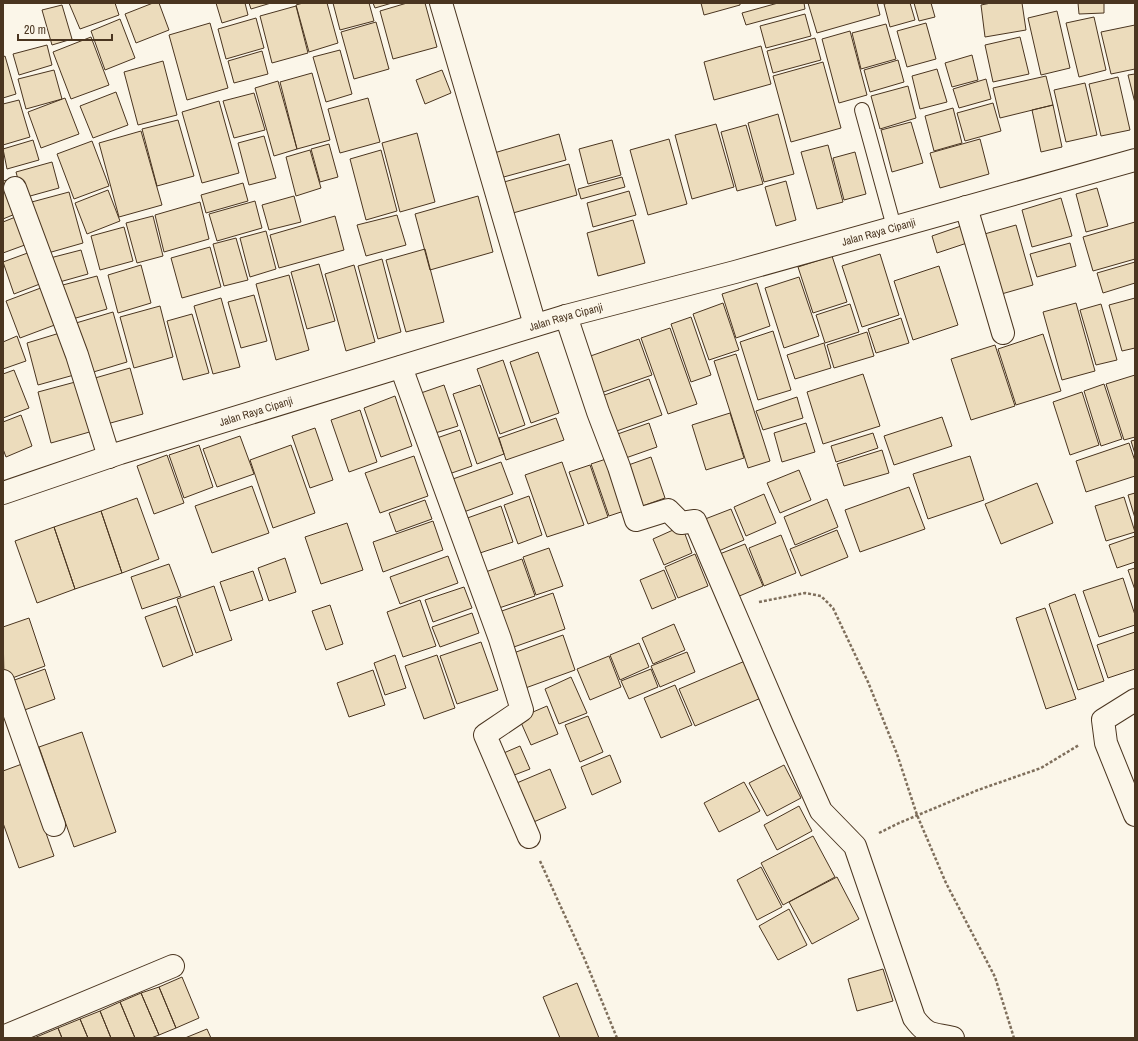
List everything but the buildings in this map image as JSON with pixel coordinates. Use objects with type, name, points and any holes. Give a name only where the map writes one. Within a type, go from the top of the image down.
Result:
[{"type":"street","points":[[441,3],[535,325]]},
{"type":"street","name":"Jalan Raya Cipanji","points":[[3,493],[109,457],[535,325],[735,272],[1135,160]]},
{"type":"street","points":[[15,188],[77,356],[109,457]]},
{"type":"street","points":[[966,207],[1003,333]]},
{"type":"street","points":[[566,316],[636,520],[668,510],[681,523],[695,521],[732,611],[821,811],[855,846],[914,1018],[921,1029],[930,1034],[954,1038]]},
{"type":"street","points":[[401,367],[500,639],[522,710],[485,734],[533,846]]},
{"type":"street","points":[[3,681],[54,825]]},
{"type":"street","points":[[1135,700],[1103,720],[1106,743],[1135,815]]},
{"type":"street","points":[[3,1038],[173,966]]},
{"type":"lane","points":[[862,110],[894,227]]},
{"type":"path","points":[[732,611],[766,599],[805,593],[821,596],[833,608],[868,682],[894,746],[917,815],[946,884],[995,977],[1014,1038]]},
{"type":"path","points":[[855,846],[917,815],[978,790],[1041,768],[1082,742],[1103,720]]},
{"type":"path","points":[[533,846],[585,960],[617,1038]]}]
